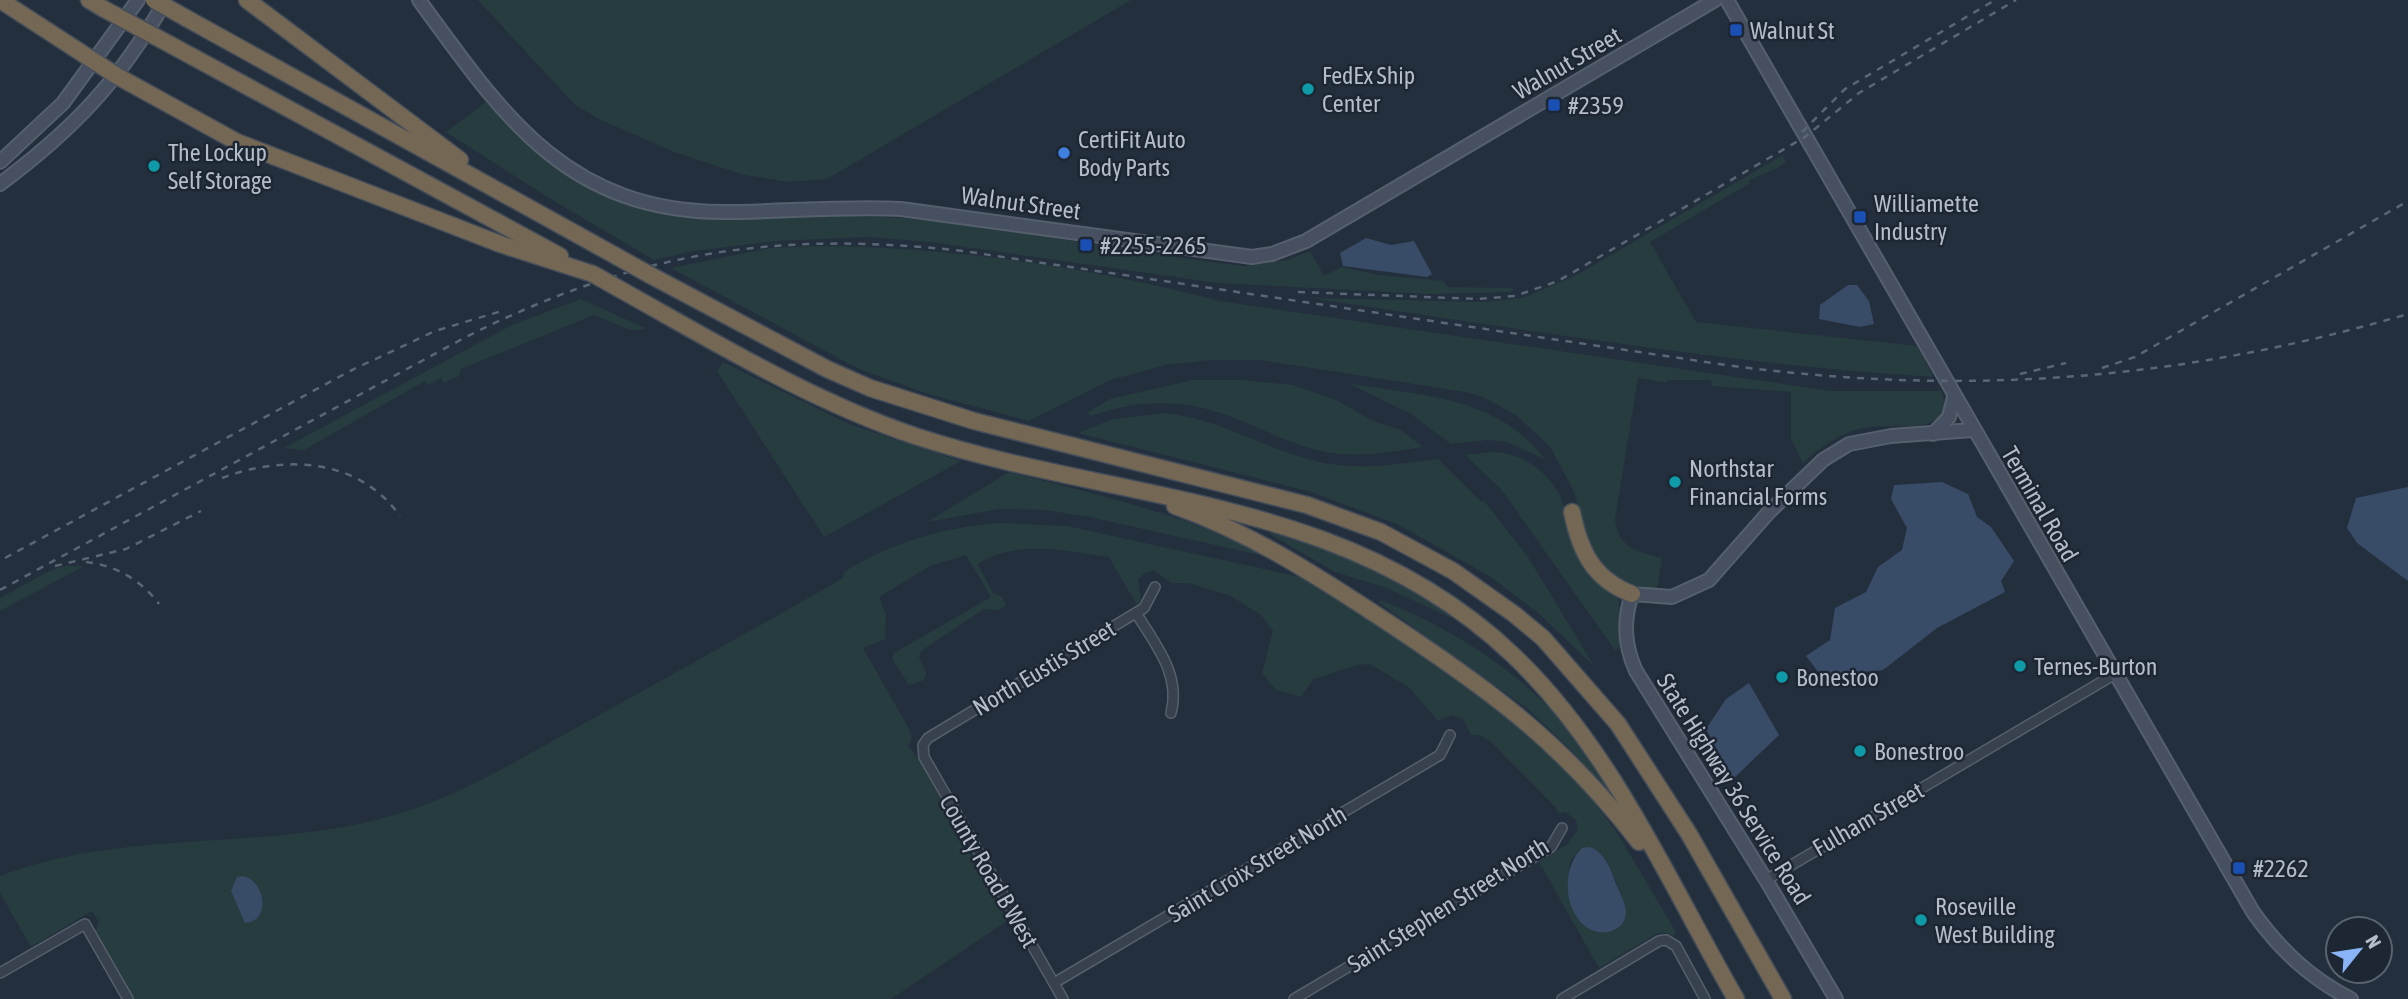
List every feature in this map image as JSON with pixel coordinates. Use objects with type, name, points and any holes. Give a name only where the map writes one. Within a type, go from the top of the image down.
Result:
[{"type":"highway","points":[[89,0],[726,348],[846,409],[944,444],[1213,506],[1330,540],[1401,573],[1459,611],[1512,655],[1566,712],[1617,786],[1736,999]]},
{"type":"highway","points":[[154,0],[744,326],[870,388],[998,428],[1307,505],[1348,519],[1418,550],[1514,614],[1564,659],[1618,724],[1689,834],[1783,999]]},
{"type":"highway","points":[[247,0],[512,200]]},
{"type":"highway","points":[[0,1],[117,76],[237,142],[500,244],[593,274]]},
{"type":"highway","points":[[1119,486],[1255,540],[1479,682],[1539,732],[1620,817],[1683,907]]},
{"type":"highway","points":[[1572,512],[1578,540],[1590,564],[1609,583],[1632,594]]},
{"type":"street","points":[[0,162],[63,103],[138,0]]},
{"type":"street","points":[[0,184],[71,128],[117,76],[142,42],[166,0]]},
{"type":"street","name":"Walnut Street","points":[[419,0],[491,97],[528,138],[574,171],[612,190],[650,202],[688,210],[722,212],[841,206],[901,209],[1252,257],[1272,254],[1306,241],[1715,0]]},
{"type":"street","name":"Terminal Road","points":[[1727,0],[1973,430],[2269,934],[2300,967],[2351,999]]},
{"type":"street","points":[[1933,434],[1949,417],[1954,397]]},
{"type":"street","points":[[1632,594],[1672,597],[1709,580],[1769,512],[1823,460],[1849,444],[1891,436],[1973,430]]},
{"type":"street","name":"North Eustis Street","points":[[925,741],[1136,613],[1149,604],[1156,587]]},
{"type":"street","name":"State Highway 36 Service Road","points":[[1632,594],[1625,620],[1631,660],[1836,999]]},
{"type":"street","points":[[1136,613],[1174,677],[1175,696],[1171,713]]},
{"type":"street","name":"Fulham Street","points":[[1766,880],[2115,674]]},
{"type":"street","name":"Saint Croix Street North","points":[[1054,983],[1440,755],[1450,735]]},
{"type":"street","name":"County Road B West","points":[[925,741],[924,757],[1063,999]]},
{"type":"street","name":"Saint Stephen Street North","points":[[1294,999],[1551,847],[1562,828]]},
{"type":"street","points":[[0,973],[85,924],[128,999]]},
{"type":"street","points":[[1562,999],[1654,944],[1666,940],[1676,946],[1705,999]]},
{"type":"green space","points":[[478,0],[1131,0],[827,179],[789,182],[744,175],[674,152],[599,119],[575,105]]},
{"type":"green space","points":[[486,102],[528,143],[574,177],[627,202],[684,216],[786,213],[912,219],[1243,266],[1288,260],[1310,251],[1324,276],[1342,267],[1379,275],[1443,281],[1448,287],[1512,288],[1513,292],[1429,294],[1218,283],[930,242],[867,237],[776,241],[694,251],[654,260],[549,198],[446,132]]},
{"type":"green space","points":[[1783,155],[1786,162],[1782,165],[1749,181],[1750,183],[1650,242],[1696,322],[1917,346],[1934,377],[1699,354],[1309,298],[1483,302],[1522,298],[1575,276]]},
{"type":"green space","points":[[821,246],[921,250],[1073,269],[1220,301],[1830,391],[1942,391],[1946,410],[1930,423],[1859,429],[1829,443],[1803,463],[1791,439],[1791,392],[1712,386],[1711,380],[1667,380],[1667,383],[1638,378],[1615,519],[1625,543],[1637,551],[1662,558],[1657,589],[1632,585],[1608,573],[1589,548],[1574,492],[1551,448],[1516,415],[1481,396],[1260,360],[1210,360],[1166,365],[1110,380],[1029,421],[925,393],[857,368],[671,268],[770,248]]},
{"type":"green space","points":[[581,299],[647,329],[630,330],[594,315],[461,369],[459,376],[444,383],[441,378],[428,385],[425,381],[304,450],[284,448],[512,325]]},
{"type":"green space","points":[[723,362],[849,424],[961,461],[824,537],[717,371]]},
{"type":"green space","points":[[1193,380],[1243,380],[1293,385],[1336,400],[1373,421],[1401,430],[1423,447],[1372,454],[1322,451],[1215,411],[1180,404],[1144,404],[1091,416],[1087,413],[1110,399]]},
{"type":"green space","points":[[1348,383],[1430,396],[1481,410],[1526,438],[1546,460],[1507,442],[1488,440],[1451,444],[1411,414]]},
{"type":"green space","points":[[1166,413],[1236,432],[1304,458],[1337,465],[1371,466],[1438,459],[1484,501],[1528,557],[1594,666],[1538,613],[1491,577],[1399,525],[1311,492],[1078,433],[1113,419]]},
{"type":"green space","points":[[1491,452],[1526,461],[1553,484],[1564,506],[1581,562],[1619,601],[1621,646],[1615,650],[1501,489],[1465,455]]},
{"type":"green space","points":[[1009,472],[1174,517],[1268,557],[1090,517],[1045,510],[999,509],[927,522]]},
{"type":"green space","points":[[998,523],[1067,526],[1314,580],[1454,674],[1553,754],[1588,793],[1619,836],[1676,932],[1674,936],[1656,934],[1599,968],[1539,862],[1568,844],[1578,829],[1576,820],[1565,812],[1557,813],[1556,808],[1490,741],[1479,735],[1471,735],[1463,719],[1451,715],[1438,721],[1410,688],[1370,664],[1357,665],[1314,679],[1301,697],[1276,690],[1262,673],[1273,631],[1262,616],[1231,596],[1189,583],[1171,583],[1154,570],[1142,575],[1138,580],[1141,600],[1138,607],[1109,557],[1042,549],[1009,552],[978,564],[993,593],[1002,597],[1006,605],[999,610],[984,609],[921,651],[919,657],[926,673],[924,680],[909,685],[892,659],[894,653],[991,597],[966,555],[930,566],[879,597],[886,615],[885,639],[863,648],[909,729],[912,738],[908,746],[919,759],[1007,921],[891,999],[133,999],[95,933],[99,922],[92,911],[31,947],[0,893],[0,876],[46,861],[141,846],[333,829],[380,819],[432,802],[505,767],[676,672],[843,578],[844,572],[880,552],[937,533]],"holes":[[[1582,848],[1606,859],[1626,907],[1616,930],[1601,931],[1590,929],[1582,923],[1577,914],[1569,867],[1571,860]]]},
{"type":"green space","points":[[1270,531],[1318,546],[1365,566],[1410,588],[1453,615],[1451,618],[1387,588],[1335,572],[1270,534]]},
{"type":"green space","points":[[65,566],[84,566],[0,611],[0,598],[47,572]]},
{"type":"green space","points":[[1381,600],[1434,624],[1485,654],[1509,672],[1552,711],[1579,741],[1619,805],[1571,750],[1528,709],[1378,602]]},
{"type":"water","points":[[1366,238],[1391,245],[1414,241],[1432,274],[1427,277],[1343,266],[1340,253]]},
{"type":"water","points":[[1848,285],[1857,285],[1869,301],[1874,324],[1860,327],[1819,319],[1820,305]]},
{"type":"water","points":[[1942,482],[1968,494],[1977,517],[1991,527],[2014,561],[2001,581],[2005,592],[1937,628],[1883,670],[1863,672],[1829,686],[1806,656],[1830,640],[1835,608],[1866,592],[1878,567],[1902,550],[1907,528],[1891,499],[1894,485]]},
{"type":"water","points":[[2408,487],[2408,581],[2357,543],[2347,528],[2356,498]]},
{"type":"water","points":[[1749,683],[1779,735],[1733,779],[1706,729],[1726,699]]},
{"type":"water","points":[[1590,847],[1608,863],[1625,905],[1625,919],[1616,929],[1610,931],[1597,932],[1585,926],[1577,918],[1569,898],[1571,865],[1582,848]]},
{"type":"water","points":[[243,876],[257,885],[262,901],[259,916],[245,923],[231,891],[237,877]]},
{"type":"railway","points":[[1802,132],[1845,89],[1995,0]]},
{"type":"railway","points":[[1298,292],[1478,299],[1515,296],[1558,281],[1805,137],[1859,93],[2016,0]]},
{"type":"railway","points":[[2102,368],[2135,357],[2408,201]]},
{"type":"railway","points":[[0,590],[464,338],[526,309],[587,285],[647,267],[706,254],[767,247],[894,245],[963,251],[1726,365],[1814,375],[1900,380],[1986,381],[2070,377],[2154,368],[2238,355],[2323,337],[2408,314]]},
{"type":"railway","points":[[5,558],[350,371],[435,331],[505,310]]},
{"type":"railway","points":[[2020,374],[2066,363]]},
{"type":"railway","points":[[222,478],[270,466],[318,466],[363,482],[383,496],[400,516]]},
{"type":"railway","points":[[55,566],[126,549],[201,511]]},
{"type":"railway","points":[[86,562],[107,566],[127,575],[159,604]]},
{"type":"place","name":"Walnut St","points":[[1736,30]]},
{"type":"place","name":"FedEx Ship Center","points":[[1308,89]]},
{"type":"place","name":"#2359","points":[[1554,105]]},
{"type":"place","name":"CertiFit Auto Body Parts","points":[[1064,153]]},
{"type":"place","name":"The Lockup Self Storage","points":[[154,166]]},
{"type":"place","name":"Williamette Industry","points":[[1860,217]]},
{"type":"place","name":"#2255-2265","points":[[1086,245]]},
{"type":"place","name":"Northstar Financial Forms","points":[[1675,482]]},
{"type":"place","name":"Ternes-Burton","points":[[2020,666]]},
{"type":"place","name":"Bonestoo","points":[[1782,677]]},
{"type":"place","name":"Bonestroo","points":[[1860,751]]},
{"type":"place","name":"#2262","points":[[2239,868]]},
{"type":"place","name":"Roseville West Building","points":[[1921,920]]}]
